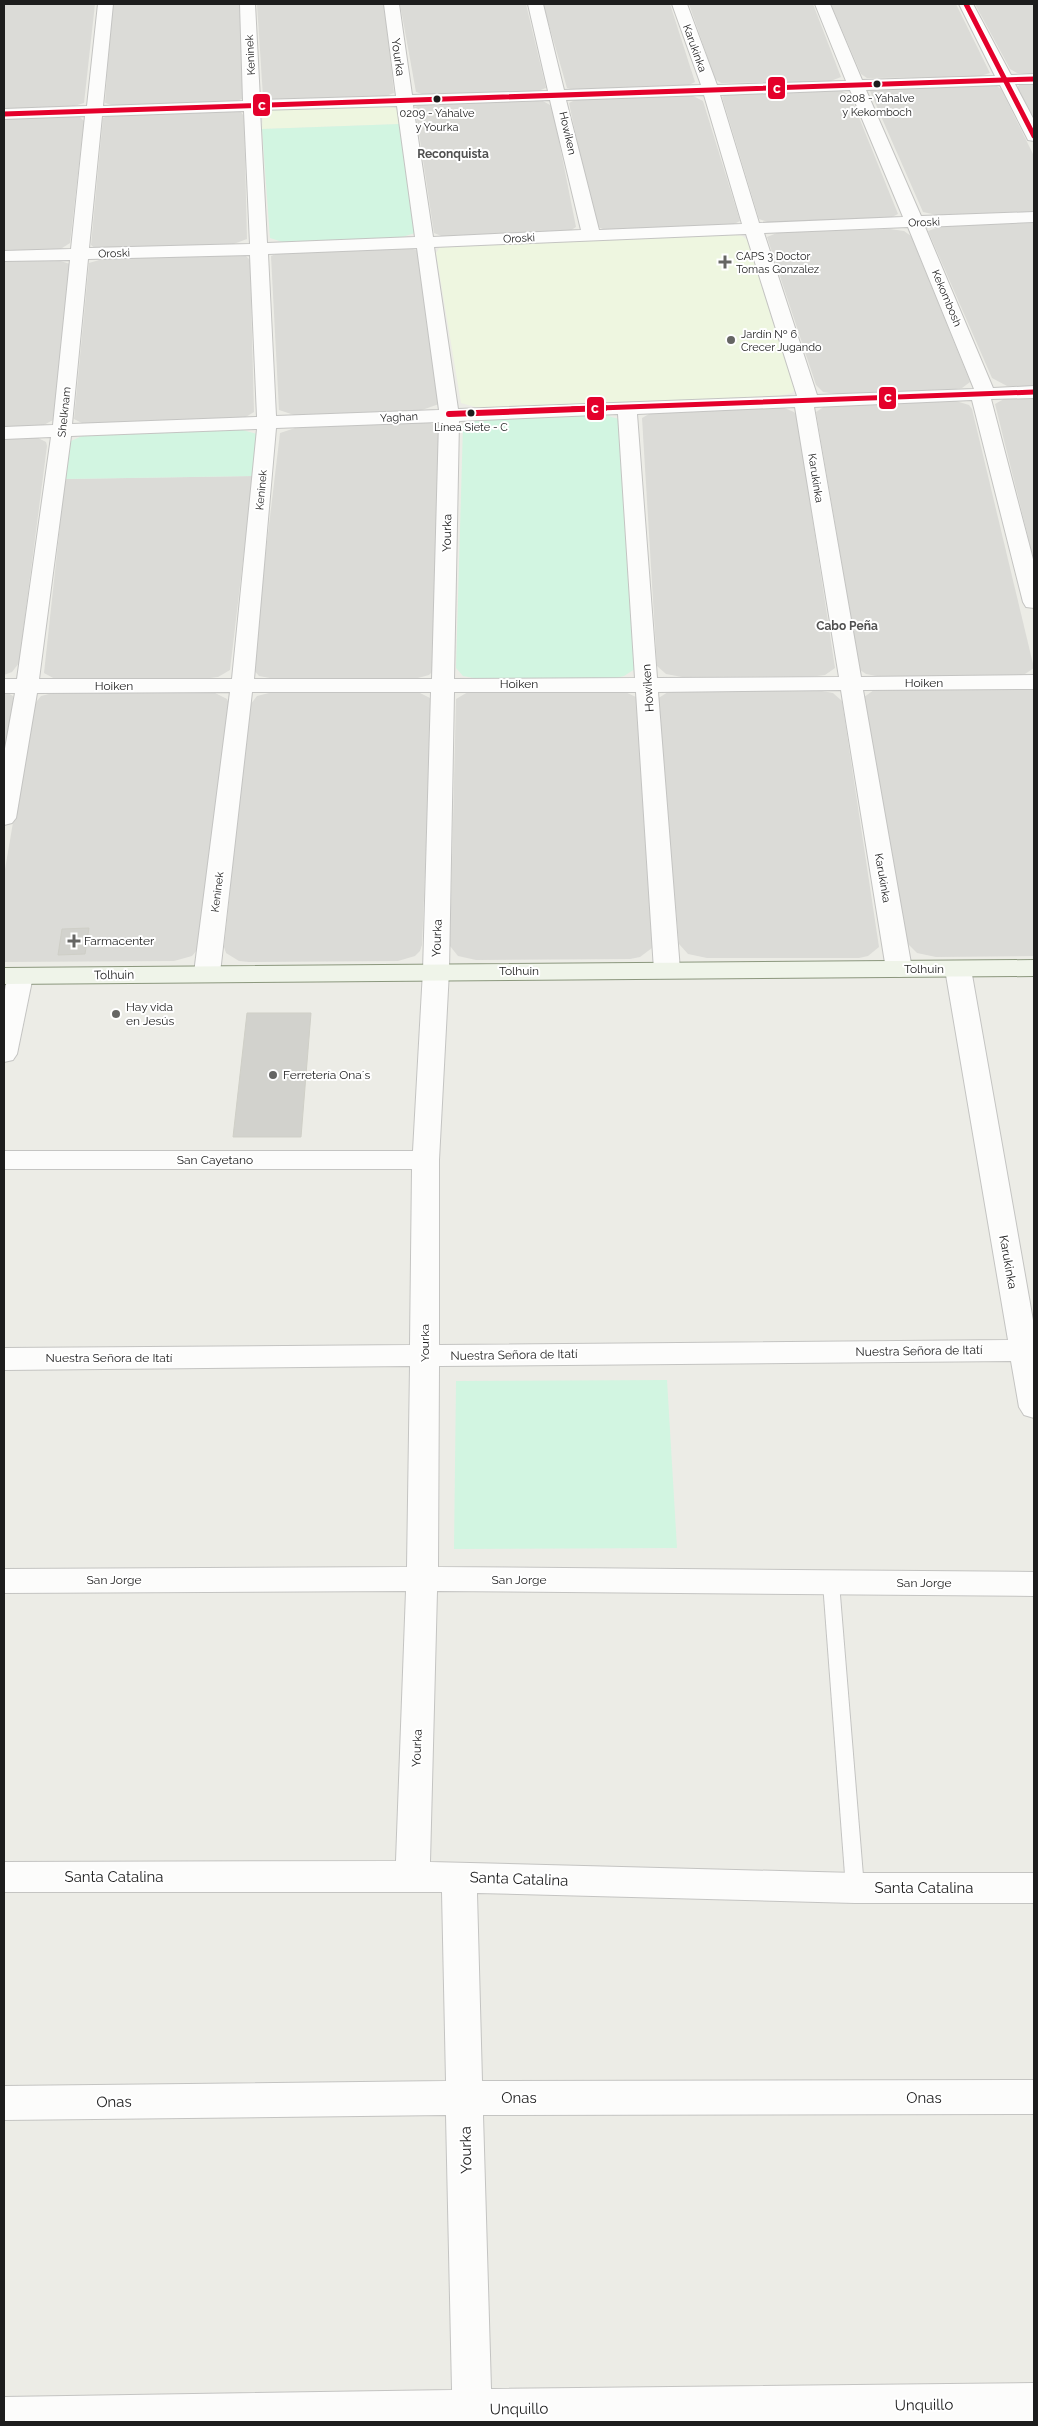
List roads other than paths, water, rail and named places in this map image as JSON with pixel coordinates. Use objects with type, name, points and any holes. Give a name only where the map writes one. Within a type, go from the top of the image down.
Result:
[{"type":"street","name":"Shelknam","points":[[4,818],[27,686],[62,431],[105,4]]},
{"type":"street","name":"Keninek","points":[[207,973],[242,686],[267,424],[247,4]]},
{"type":"street","name":"Yourka","points":[[391,4],[449,414],[436,971],[426,1160],[422,1579],[413,1876]]},
{"type":"street","name":"Howiken","points":[[535,4],[592,234]]},
{"type":"street","name":"Karukinka","points":[[679,4],[711,90],[749,222],[753,228],[807,394],[804,402],[899,969]]},
{"type":"street","name":"Kekombosh","points":[[822,4],[858,85],[984,387],[980,395],[1034,602]]},
{"type":"street","points":[[966,4],[1034,136]]},
{"type":"street","points":[[4,114],[1034,79]]},
{"type":"street","name":"Oroski","points":[[4,256],[426,242],[1034,217]]},
{"type":"street","name":"Yaghan","points":[[4,433],[1034,392]]},
{"type":"street","name":"Howiken","points":[[627,407],[667,970]]},
{"type":"street","name":"Hoiken","points":[[4,686],[648,685],[1034,682]]},
{"type":"street","name":"Tolhuin","points":[[12,976],[436,971],[1034,968]]},
{"type":"street","name":"Karukinka","points":[[958,969],[1034,1407]]},
{"type":"street","points":[[4,1054],[12,976]]},
{"type":"street","name":"San Cayetano","points":[[4,1160],[426,1160]]},
{"type":"street","name":"Nuestra Señora de Itatí","points":[[4,1359],[1023,1350]]},
{"type":"street","name":"San Jorge","points":[[4,1581],[422,1579],[1034,1584]]},
{"type":"street","name":"Santa Catalina","points":[[4,1877],[413,1876],[855,1888],[1034,1888]]},
{"type":"street","name":"Yourka","points":[[459,1877],[472,2416]]},
{"type":"street","name":"Onas","points":[[4,2102],[465,2098],[1034,2097]]},
{"type":"street","name":"Unquillo","points":[[4,2417],[472,2416],[1034,2404]]},
{"type":"lane","points":[[831,1583],[855,1888]]},
{"type":"place","name":"0208 - Yahalve y Kekomboch","points":[[877,84]]},
{"type":"place","name":"0209 - Yahalve y Yourka","points":[[437,99]]},
{"type":"place","name":"CAPS 3 Doctor Tomas Gonzalez","points":[[725,262]]},
{"type":"place","name":"Jardín Nº 6 Crecer Jugando","points":[[731,340]]},
{"type":"place","name":"Línea Siete - C","points":[[471,413]]},
{"type":"place","name":"Farmacenter","points":[[74,941]]},
{"type":"place","name":"Hay vida en Jesús","points":[[116,1014]]},
{"type":"place","name":"Ferretería Ona´s","points":[[273,1075]]},
{"type":"district","name":"Reconquista","points":[[453,154]]},
{"type":"district","name":"Cabo Peña","points":[[847,626]]}]
